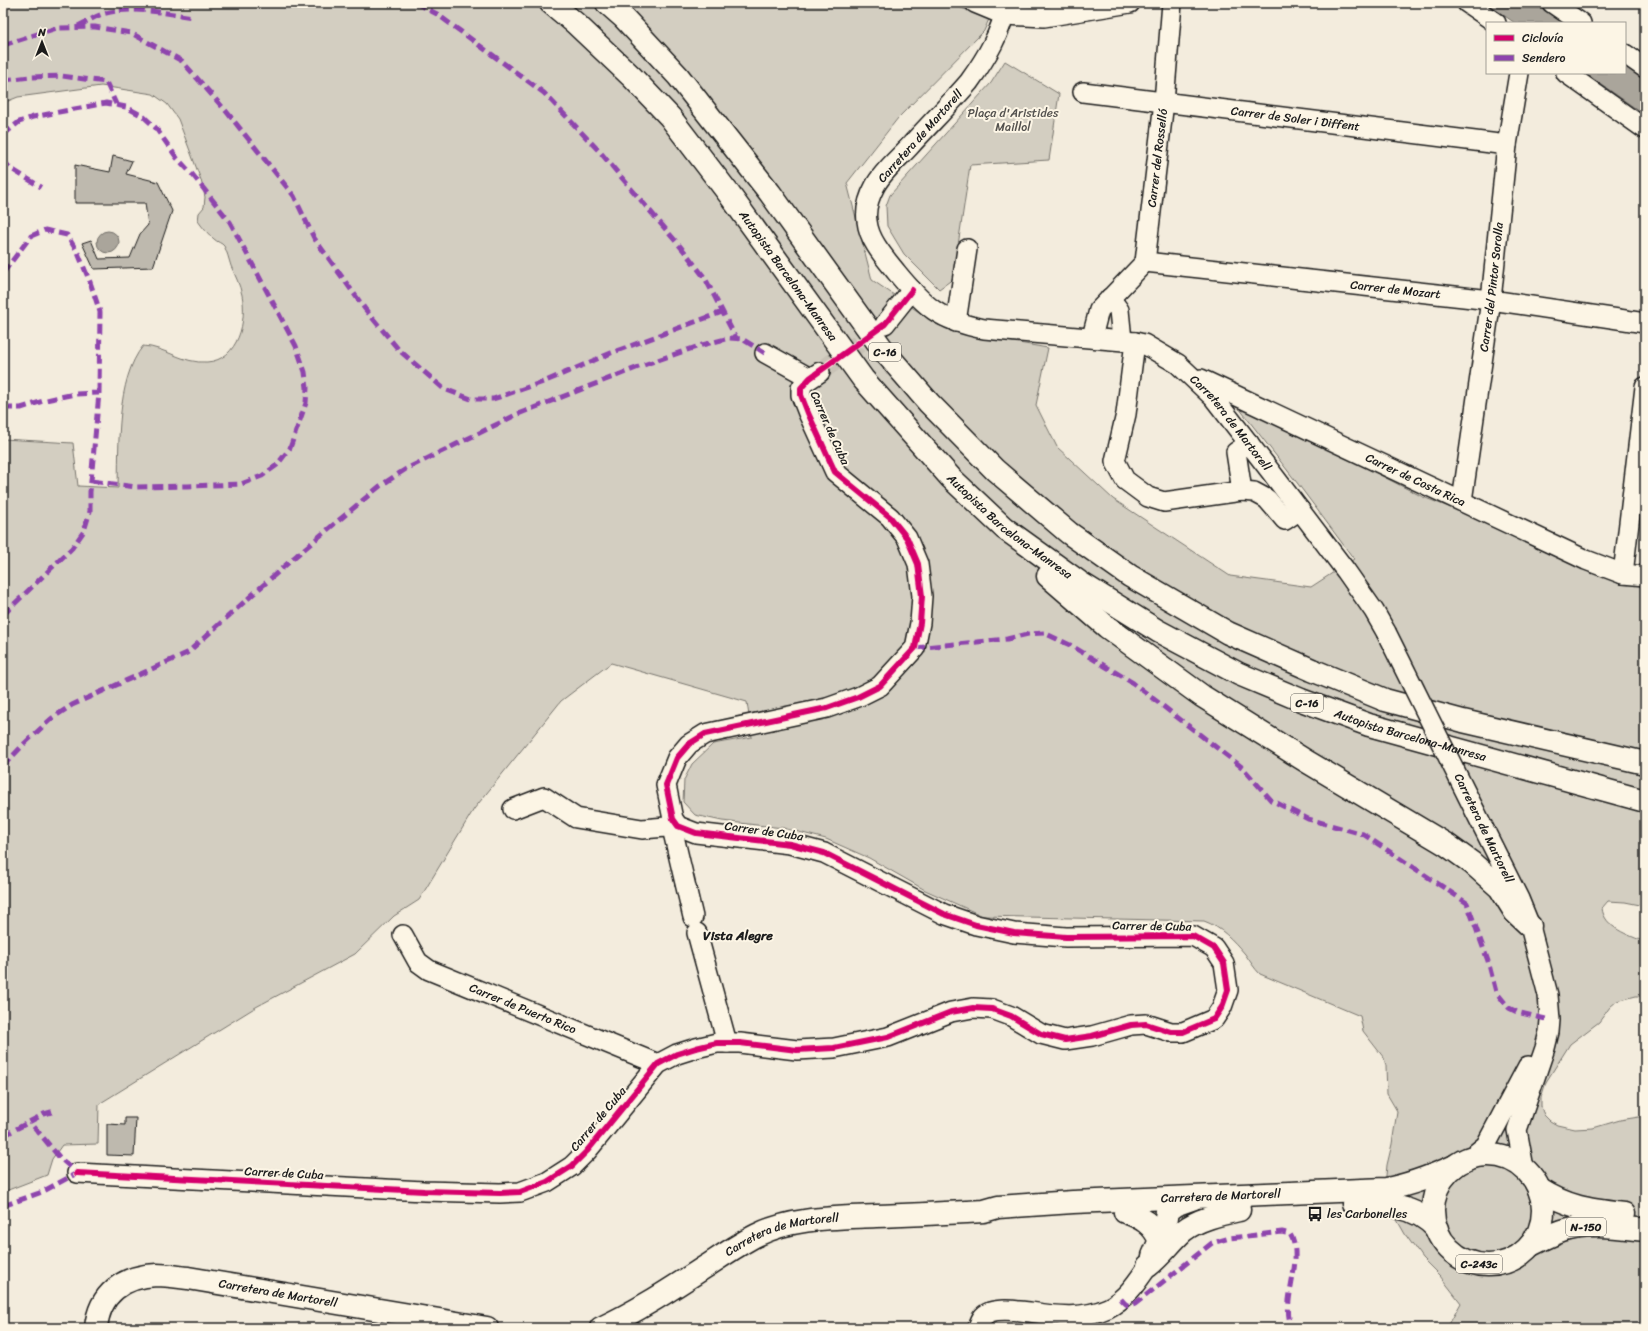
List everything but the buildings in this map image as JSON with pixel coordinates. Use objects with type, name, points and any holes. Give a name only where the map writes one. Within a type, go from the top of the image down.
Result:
[{"type":"main road","name":"Autopista Barcelona-Manresa","points":[[551,3],[576,23],[627,72],[670,117],[730,194],[863,379],[951,478],[1004,528],[1079,582],[1158,631],[1239,674],[1260,683],[1369,725],[1645,801]]},
{"type":"main road","name":"C-16","points":[[607,3],[624,18],[678,76],[770,194],[829,278],[884,352],[929,403],[994,470],[1069,533],[1118,567],[1228,633],[1385,700],[1463,721],[1645,763]]},
{"type":"main road","points":[[1004,528],[1046,575],[1107,627],[1202,696],[1306,761],[1447,845],[1472,863],[1500,888],[1515,912],[1530,926]]},
{"type":"main road","name":"C-243c","points":[[1483,1155],[1495,1155],[1514,1161],[1524,1168],[1532,1176],[1540,1189],[1543,1200],[1543,1216],[1539,1232],[1531,1245],[1521,1254],[1509,1261],[1496,1264],[1475,1264],[1452,1251],[1443,1241],[1436,1229],[1433,1210],[1436,1192],[1446,1175],[1462,1162],[1483,1155]]},
{"type":"main road","name":"Carretera de Martorell","points":[[601,1328],[653,1300],[731,1250],[758,1235],[779,1226],[818,1220],[984,1211],[998,1207],[1203,1196],[1386,1189],[1409,1184],[1462,1162]]},
{"type":"main road","name":"N-150","points":[[1540,1189],[1555,1199],[1575,1207],[1645,1216]]},
{"type":"main road","points":[[1148,1266],[1164,1231],[1167,1211],[1183,1201],[1203,1196]]},
{"type":"main road","name":"Carretera de Martorell","points":[[984,1211],[997,1216],[1239,1210],[1338,1203],[1380,1204],[1398,1206],[1411,1211],[1424,1217],[1436,1229]]},
{"type":"main road","points":[[1148,1266],[1160,1257],[1185,1230],[1217,1216],[1239,1210]]},
{"type":"main road","points":[[1125,1212],[1146,1221],[1152,1226],[1160,1241]]},
{"type":"main road","name":"N-150","points":[[1531,1245],[1561,1231],[1584,1227],[1597,1226],[1645,1230]]},
{"type":"main road","name":"Carretera de Martorell","points":[[96,1328],[99,1309],[116,1288],[127,1281],[142,1277],[157,1276],[188,1278],[487,1328]]},
{"type":"street","points":[[976,3],[1044,17],[1130,3]]},
{"type":"street","name":"Carrer del Rosselló","points":[[1145,262],[1164,102],[1172,3]]},
{"type":"street","points":[[1467,3],[1495,22]]},
{"type":"street","points":[[1552,3],[1580,22]]},
{"type":"street","name":"Carretera de Martorell","points":[[1006,9],[996,39],[969,82],[880,178],[867,205],[867,220],[872,237],[885,258],[912,290],[930,308],[945,318],[984,329],[1128,341],[1144,344],[1169,358],[1190,374],[1213,397],[1361,592],[1386,632],[1519,899],[1530,926],[1548,995],[1550,1020],[1545,1048],[1517,1130],[1524,1168]]},
{"type":"street","points":[[1626,53],[1645,52]]},
{"type":"street","points":[[1626,54],[1645,68]]},
{"type":"street","name":"Carrer del Pintor Sorolla","points":[[1462,501],[1491,300],[1507,145],[1518,74]]},
{"type":"street","points":[[1567,74],[1645,129]]},
{"type":"street","name":"Carrer de Soler i Diffent","points":[[1083,92],[1507,145]]},
{"type":"street","points":[[956,322],[968,249]]},
{"type":"street","points":[[1092,337],[1099,310],[1145,262]]},
{"type":"street","name":"Carrer de Mozart","points":[[1145,262],[1491,300],[1645,323]]},
{"type":"street","points":[[930,308],[961,289]]},
{"type":"street","points":[[885,324],[912,290]]},
{"type":"street","points":[[1110,298],[1118,310],[1128,341],[1126,414],[1115,461],[1125,480],[1148,496],[1164,502],[1242,490],[1254,492],[1266,499],[1285,520],[1300,510]]},
{"type":"street","name":"Carrer de Cuba","points":[[77,1173],[424,1191],[500,1194],[520,1192],[547,1182],[572,1166],[658,1064],[677,1054],[696,1048],[718,1043],[740,1043],[798,1050],[834,1048],[888,1037],[951,1012],[973,1008],[992,1009],[1011,1016],[1041,1034],[1065,1040],[1092,1036],[1131,1025],[1146,1024],[1171,1032],[1183,1032],[1214,1019],[1222,1007],[1228,990],[1224,963],[1214,948],[1193,936],[1066,937],[1014,933],[976,925],[944,914],[824,853],[790,844],[696,833],[675,827],[666,785],[677,758],[690,744],[705,734],[827,708],[858,697],[880,686],[915,648],[920,623],[922,596],[918,564],[907,538],[890,517],[835,472],[801,395],[801,388],[815,375],[765,354]]},
{"type":"street","name":"Carrer de Costa Rica","points":[[1190,374],[1586,560],[1622,574],[1645,576]]},
{"type":"street","points":[[1622,574],[1645,387]]},
{"type":"street","points":[[1242,490],[1236,452],[1249,443]]},
{"type":"street","points":[[513,809],[544,797],[576,818],[642,829],[675,827],[695,925],[727,1043]]},
{"type":"street","name":"Carrer de Puerto Rico","points":[[403,935],[418,962],[429,970],[658,1064]]},
{"type":"street","name":"Carretera de Martorell","points":[[1462,1162],[1486,1146],[1531,1060],[1545,1048]]},
{"type":"street","points":[[978,1328],[983,1316],[990,1312],[1003,1310],[1073,1316],[1109,1308],[1121,1300],[1129,1292],[1148,1266]]},
{"type":"shaded area","points":[[949,3],[1095,3],[989,19]]},
{"type":"shaded area","points":[[1486,3],[1537,3],[1565,22],[1514,22]]},
{"type":"shaded area","points":[[1626,65],[1645,78],[1645,115],[1586,74],[1626,74]]},
{"type":"shaded area","points":[[104,231],[112,231],[119,238],[119,246],[112,253],[104,253],[97,246],[97,238]]},
{"type":"green space","points":[[3,3],[949,3],[989,19],[984,31],[898,118],[847,183],[872,280],[938,325],[966,334],[1048,348],[1036,405],[1057,447],[1113,499],[1230,576],[1311,587],[1354,559],[1232,399],[1423,497],[1645,583],[1645,906],[1625,902],[1608,901],[1602,908],[1607,921],[1612,926],[1645,942],[1645,996],[1636,996],[1617,1001],[1610,1007],[1599,1022],[1570,1044],[1546,1082],[1541,1098],[1541,1107],[1544,1115],[1550,1121],[1557,1125],[1575,1129],[1593,1128],[1620,1120],[1645,1116],[1645,1328],[1447,1328],[1461,1303],[1440,1276],[1422,1258],[1405,1234],[1384,1197],[1387,1165],[1397,1111],[1387,1094],[1386,1066],[1384,1058],[1363,1031],[1360,1016],[1260,974],[1245,954],[1231,939],[1221,930],[1204,921],[983,916],[925,890],[869,858],[826,839],[783,828],[722,821],[695,815],[683,802],[684,780],[692,764],[713,744],[752,737],[747,702],[611,663],[561,701],[474,809],[419,900],[394,916],[355,954],[256,1007],[99,1104],[98,1144],[62,1145],[52,1159],[47,1175],[3,1192],[3,439],[73,443],[78,486],[118,488],[119,434],[123,395],[134,360],[143,346],[159,349],[182,358],[198,362],[218,360],[227,354],[233,347],[238,337],[242,327],[243,305],[240,288],[224,246],[215,240],[198,221],[199,213],[204,207],[205,197],[201,180],[178,119],[167,104],[153,94],[101,86],[18,97],[3,103]]},
{"type":"green space","name":"Plaça d'Aristides Maillol","points":[[1005,61],[1059,94],[1049,160],[970,165],[953,279],[939,289],[904,254],[887,226],[886,206],[890,195],[991,83]]},
{"type":"tunnel","points":[[820,372],[884,325]]},
{"type":"marked path","points":[[416,3],[437,14],[544,93],[600,152],[684,251],[705,278],[736,338]]},
{"type":"marked path","points":[[78,26],[103,14],[127,10],[150,11],[193,17]]},
{"type":"marked path","points":[[3,45],[57,28],[95,27],[131,33],[182,61],[226,111],[294,196],[314,238],[365,309],[399,350],[444,389],[471,399],[493,399],[546,381],[611,353],[722,312]]},
{"type":"marked path","points":[[3,80],[62,76],[106,82],[116,104]]},
{"type":"marked path","points":[[3,135],[19,122],[33,117],[106,103],[126,107],[143,116],[155,127],[177,158],[192,174],[230,222],[296,346],[305,372],[307,388],[306,403],[290,448],[277,465],[262,476],[241,484],[188,486],[136,487],[91,481]]},
{"type":"marked path","points":[[3,160],[10,168],[41,187]]},
{"type":"marked path","points":[[3,273],[31,236],[45,230],[67,235],[78,253],[100,312],[99,393],[90,492],[90,511],[84,531],[72,548],[3,615]]},
{"type":"marked path","points":[[3,766],[51,719],[72,705],[187,653],[297,555],[380,486],[406,469],[518,414],[649,363],[702,345],[729,338],[742,339],[765,353]]},
{"type":"marked path","points":[[3,408],[21,408],[46,400],[75,394],[99,393]]},
{"type":"marked path","points":[[915,648],[1007,639],[1028,634],[1044,633],[1070,645],[1133,683],[1243,768],[1271,800],[1308,819],[1363,834],[1467,903],[1488,961],[1496,992],[1509,1008],[1517,1012],[1550,1020]]},
{"type":"marked path","points":[[3,1136],[44,1114],[55,1111]]},
{"type":"marked path","points":[[3,1206],[42,1192],[77,1173],[60,1158],[30,1122]]},
{"type":"marked path","points":[[1121,1299],[1127,1305],[1135,1304],[1212,1243],[1230,1238],[1282,1232],[1290,1234],[1294,1244],[1294,1269],[1288,1308],[1289,1319],[1293,1328]]},
{"type":"cycle path","points":[[77,1173],[424,1191],[500,1193],[520,1192],[547,1182],[572,1166],[587,1151],[658,1064],[677,1054],[696,1048],[717,1043],[740,1043],[797,1050],[834,1048],[888,1037],[951,1012],[973,1008],[992,1009],[1011,1016],[1041,1034],[1065,1040],[1092,1036],[1131,1025],[1146,1024],[1171,1032],[1183,1032],[1214,1019],[1222,1007],[1228,990],[1224,963],[1214,948],[1193,936],[1066,937],[1014,933],[976,925],[944,914],[824,853],[790,844],[696,833],[678,826],[673,819],[666,785],[677,758],[689,744],[705,734],[827,708],[858,697],[880,686],[915,648],[920,623],[922,596],[918,564],[907,538],[890,517],[835,472],[801,395],[801,388],[810,378],[885,324],[912,290]]},
{"type":"place","name":"les Carbonelles","points":[[1315,1214]]},
{"type":"district","name":"Vista Alegre","points":[[738,935]]}]
